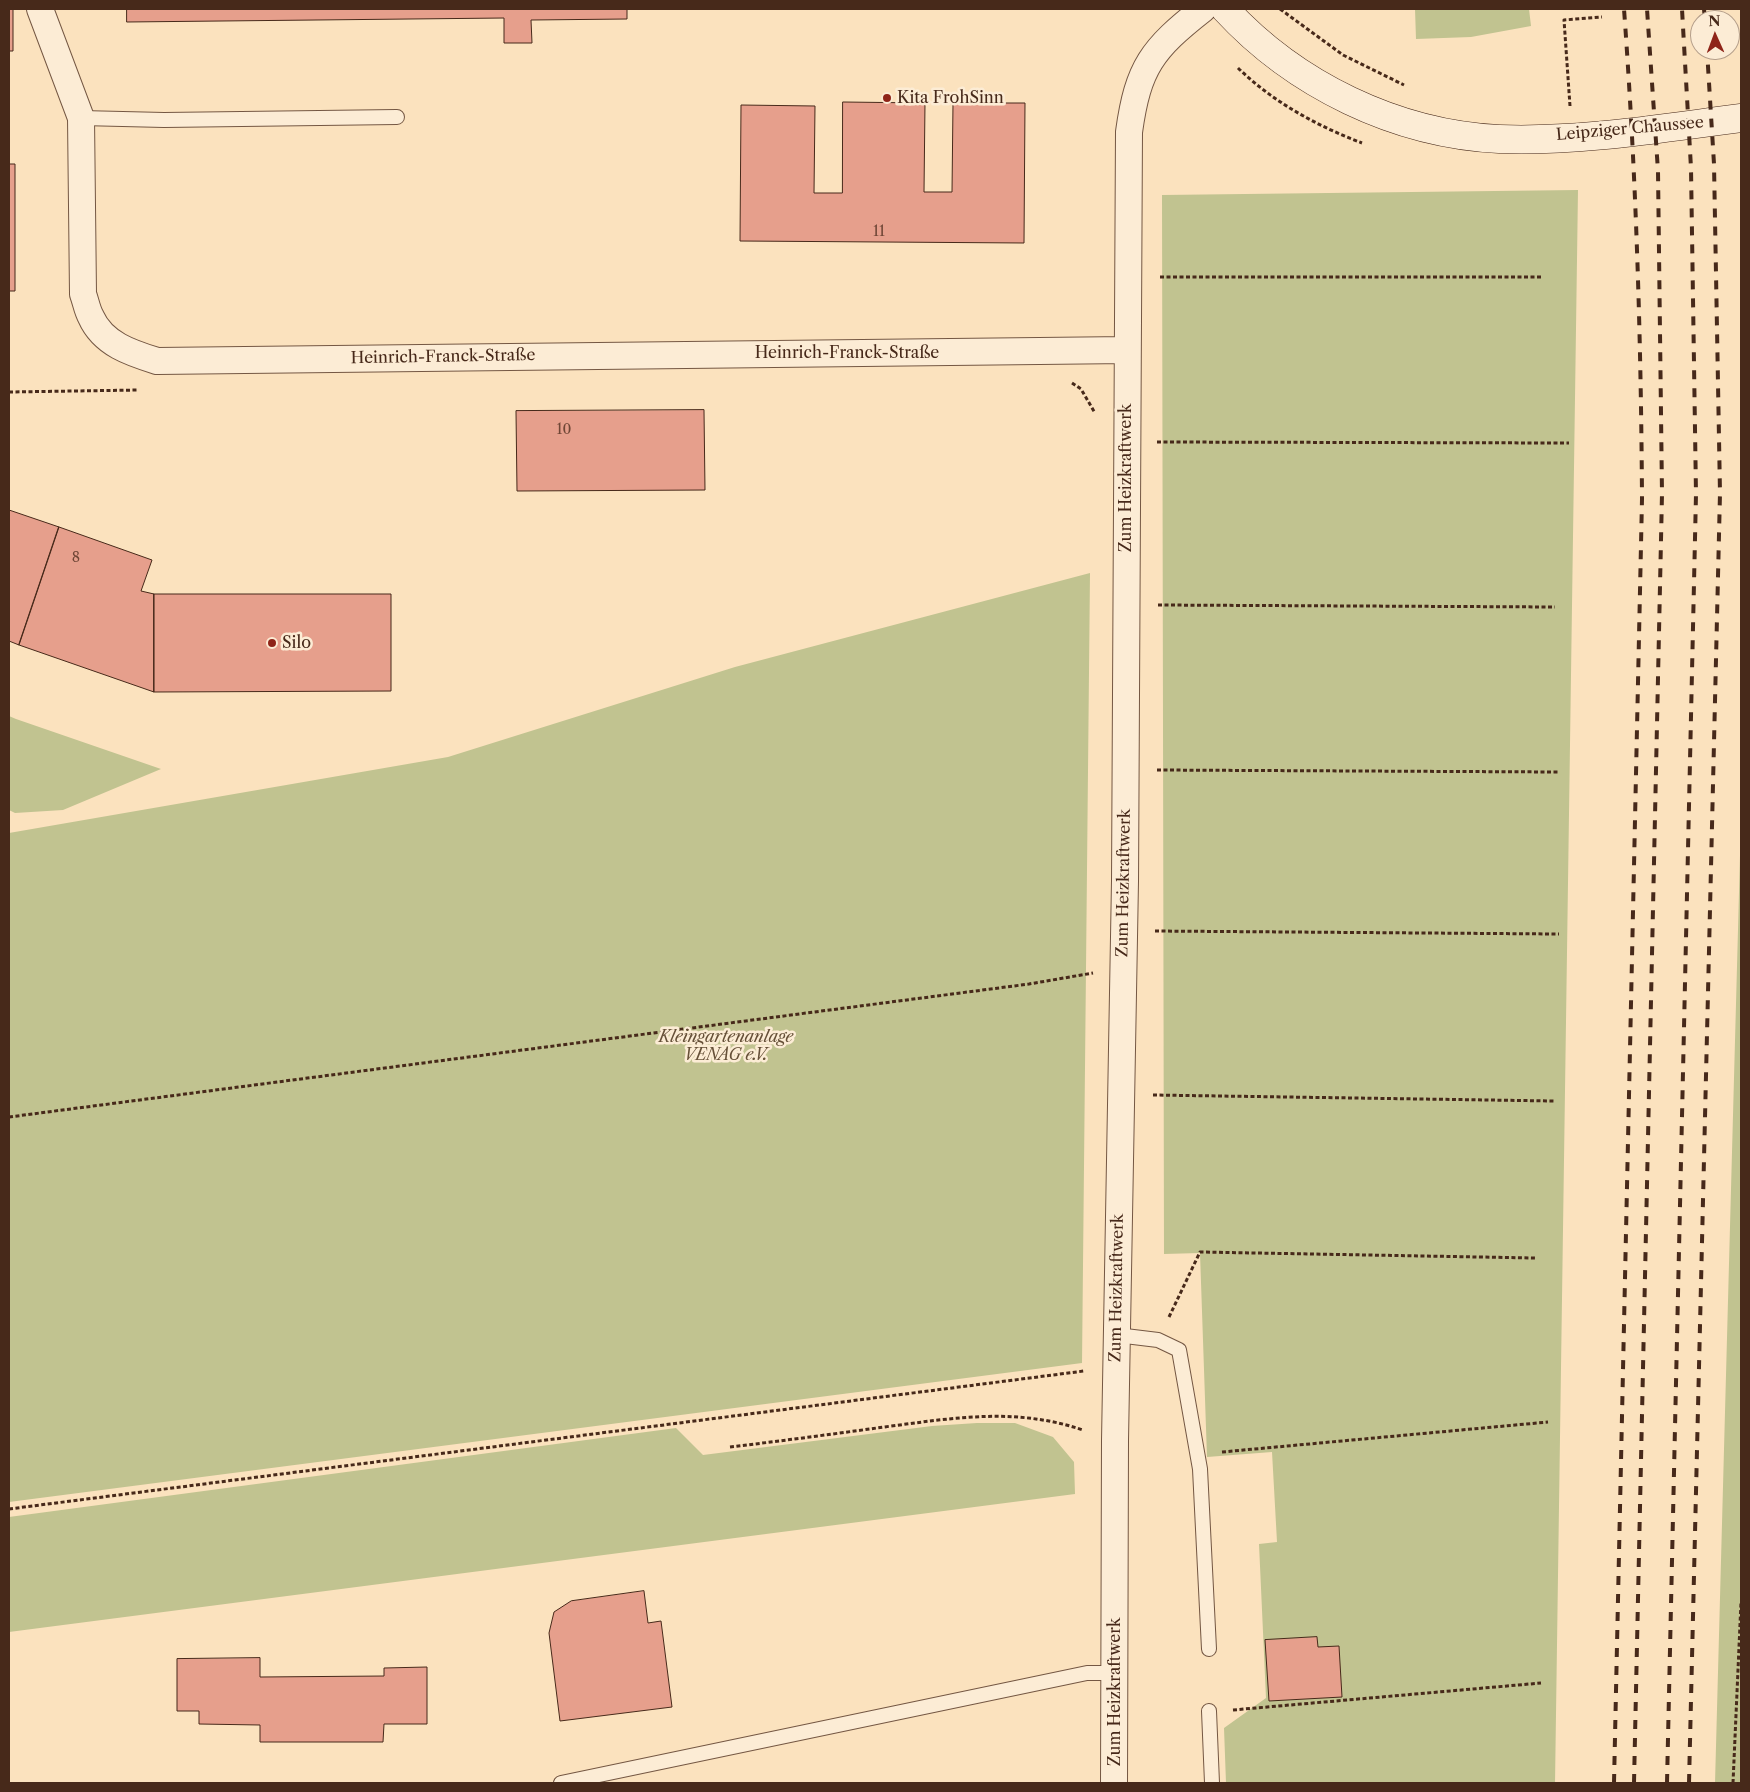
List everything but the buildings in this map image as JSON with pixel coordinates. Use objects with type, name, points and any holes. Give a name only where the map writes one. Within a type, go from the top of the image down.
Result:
[{"type":"main road","name":"Leipziger Chaussee","points":[[1225,9],[1259,43],[1320,85],[1355,104],[1397,120],[1442,132],[1500,138],[1596,136],[1741,118]]},
{"type":"street","name":"Heinrich-Franck-Straße","points":[[40,9],[81,118],[83,294],[91,318],[104,334],[122,350],[157,361],[1127,350]]},
{"type":"street","name":"Zum Heizkraftwerk","points":[[1114,1783],[1116,1673],[1115,1440],[1123,972],[1129,132],[1134,96],[1150,60],[1164,43],[1203,9]]},
{"type":"lane","points":[[81,118],[164,120],[397,118]]},
{"type":"lane","points":[[1116,1335],[1158,1340],[1179,1350],[1198,1455],[1210,1649]]},
{"type":"lane","points":[[561,1783],[1087,1673],[1116,1673]]},
{"type":"lane","points":[[1209,1711],[1212,1783]]},
{"type":"path","points":[[1280,9],[1343,55],[1412,89]]},
{"type":"path","points":[[1571,109],[1564,20],[1602,17]]},
{"type":"path","points":[[1151,277],[1542,277]]},
{"type":"path","points":[[1069,381],[1081,389],[1097,416]]},
{"type":"path","points":[[9,392],[140,390]]},
{"type":"path","points":[[1150,442],[1569,443]]},
{"type":"path","points":[[1150,605],[1555,607]]},
{"type":"path","points":[[1149,770],[1559,772]]},
{"type":"path","points":[[1148,931],[1559,934]]},
{"type":"path","points":[[9,1118],[1029,984],[1086,974],[1123,972]]},
{"type":"path","points":[[1148,1094],[1555,1101]]},
{"type":"path","points":[[1158,1340],[1200,1252],[1535,1258]]},
{"type":"path","points":[[9,1509],[1088,1370],[1116,1370]]},
{"type":"path","points":[[730,1447],[975,1416],[1020,1416],[1058,1421],[1115,1440]]},
{"type":"path","points":[[1198,1455],[1548,1422]]},
{"type":"path","points":[[1733,1783],[1741,1602]]},
{"type":"path","points":[[1209,1711],[1541,1683]]},
{"type":"green space","points":[[1415,9],[1529,9],[1531,26],[1471,37],[1416,39]]},
{"type":"green space","points":[[1578,190],[1555,1783],[1226,1783],[1224,1728],[1266,1698],[1259,1544],[1277,1542],[1272,1452],[1207,1457],[1200,1253],[1164,1254],[1162,195]]},
{"type":"green space","name":"Kleingartenanlage VENAG e.V.","points":[[1090,573],[1082,1363],[9,1502],[9,833],[448,757],[735,667]]},
{"type":"green space","points":[[9,716],[161,769],[63,810],[15,813],[9,810]]},
{"type":"green space","points":[[1741,818],[1741,1783],[1715,1783]]},
{"type":"green space","points":[[1015,1423],[1053,1437],[1074,1462],[1075,1494],[9,1632],[9,1517],[676,1428],[703,1455],[932,1426]]},
{"type":"railway","points":[[1614,1783],[1642,499],[1637,254],[1632,131],[1624,9]]},
{"type":"railway","points":[[1634,1783],[1662,494],[1658,171],[1647,9]]},
{"type":"railway","points":[[1667,1783],[1696,494],[1691,168],[1682,9]]},
{"type":"railway","points":[[1689,1783],[1720,493],[1714,164],[1708,60]]},
{"type":"place","name":"Kita FrohSinn","points":[[887,98]]},
{"type":"place","name":"Silo","points":[[272,643]]}]
